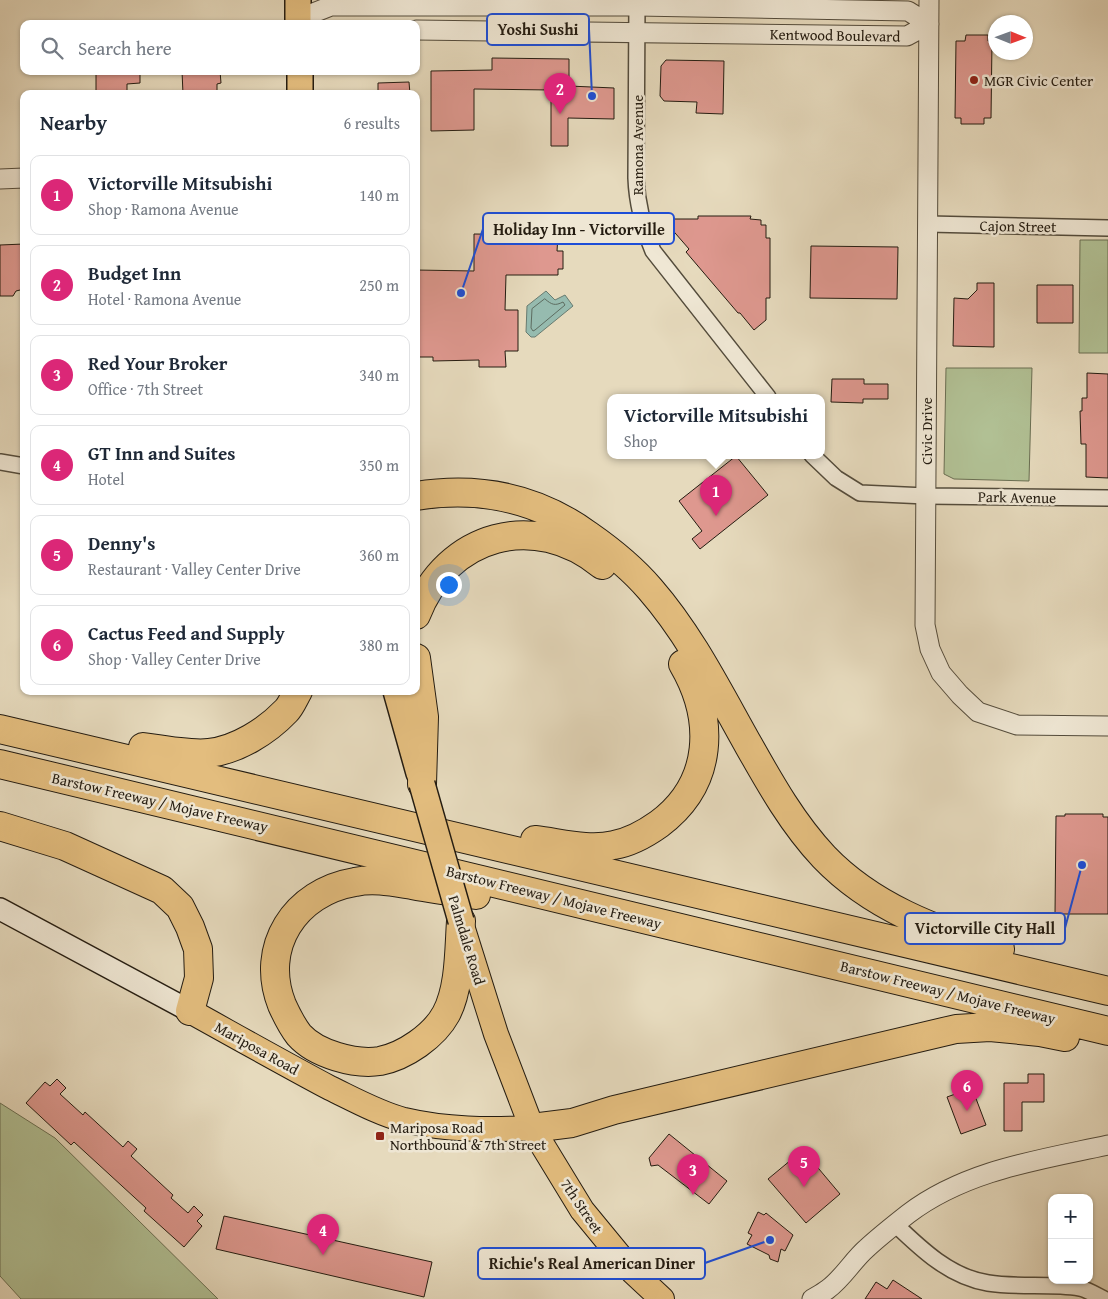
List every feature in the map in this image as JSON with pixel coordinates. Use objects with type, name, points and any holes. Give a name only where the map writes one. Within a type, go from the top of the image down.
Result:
[{"type":"highway","points":[[300,75],[300,90]]},
{"type":"highway","points":[[420,495],[437,493],[479,493],[508,497],[530,503],[561,516],[616,555],[650,589],[679,626],[769,782],[796,824],[810,842],[841,874],[873,898],[905,915],[958,936],[996,948],[1108,976]]},
{"type":"highway","points":[[364,814],[583,846],[604,847],[627,842],[663,821],[688,794],[700,769],[705,744],[703,714],[694,684],[664,635],[625,588],[600,564],[581,550],[562,542],[539,536],[513,536],[489,540],[462,554],[438,574],[429,586],[420,606]]},
{"type":"highway","points":[[420,688],[424,717],[422,784]]},
{"type":"highway","points":[[0,724],[156,749],[208,753],[224,750],[247,741],[266,729],[287,710],[296,695]]},
{"type":"highway","name":"Palmdale Road","points":[[397,695],[460,920]]},
{"type":"highway","points":[[0,729],[1108,991]]},
{"type":"highway","name":"Barstow Freeway / Mojave Freeway","points":[[0,764],[1108,1030]]},
{"type":"highway","points":[[0,826],[65,846],[162,890],[180,907],[198,949],[199,978],[190,1011]]},
{"type":"highway","points":[[460,920],[458,960],[453,997],[446,1015],[432,1032],[415,1045],[395,1056],[379,1061],[355,1061],[335,1057],[300,1036],[288,1018],[276,990],[275,964],[280,941],[290,920],[308,902],[327,890],[356,882],[380,880],[666,924]]},
{"type":"highway","points":[[532,1128],[572,1123],[624,1108],[956,1029],[990,1027],[1040,1032],[1108,1046]]},
{"type":"main road","name":"Mariposa Road","points":[[0,910],[358,1102],[402,1119],[445,1128],[499,1130],[532,1128]]},
{"type":"main road","name":"Palmdale Road","points":[[460,920],[496,1034],[532,1128]]},
{"type":"main road","name":"7th Street","points":[[532,1128],[582,1210],[633,1272],[662,1299]]},
{"type":"street","name":"Civic Drive","points":[[929,0],[924,625],[930,649],[941,674],[978,712],[1017,725],[1108,726]]},
{"type":"street","name":"Kentwood Boulevard","points":[[302,17],[331,6],[637,3],[908,11],[929,24],[907,36],[420,30]]},
{"type":"street","name":"Ramona Avenue","points":[[637,3],[636,192],[642,226],[653,251],[766,394]]},
{"type":"street","points":[[0,179],[20,178]]},
{"type":"street","name":"Cajon Street","points":[[928,224],[1108,228]]},
{"type":"street","points":[[816,459],[836,478],[860,493],[926,496]]},
{"type":"street","points":[[0,462],[20,465]]},
{"type":"street","name":"Park Avenue","points":[[926,496],[1108,498]]},
{"type":"street","points":[[812,1299],[828,1294],[867,1248],[895,1224],[926,1202],[973,1179],[1003,1168],[1108,1146]]},
{"type":"street","points":[[895,1224],[927,1254],[971,1279],[988,1283],[1080,1288],[1104,1299]]},
{"type":"green space","points":[[1080,240],[1108,240],[1108,353],[1079,353]]},
{"type":"green space","points":[[946,368],[1032,368],[1029,481],[954,479],[944,474]]},
{"type":"green space","points":[[0,1103],[55,1138],[218,1299],[21,1299],[0,1276]]},
{"type":"water","points":[[546,291],[555,300],[565,295],[573,306],[535,337],[531,337],[526,332],[527,306]]},
{"type":"building","name":"MGR Civic Center","points":[[966,35],[988,35],[988,60],[992,60],[991,118],[984,118],[984,124],[961,124],[961,118],[955,118],[956,41],[965,41]]},
{"type":"building","points":[[492,58],[569,59],[569,86],[614,88],[614,119],[568,118],[568,146],[551,146],[551,90],[474,89],[474,130],[431,131],[431,71],[492,70]]},
{"type":"building","points":[[666,60],[724,61],[723,114],[696,113],[697,102],[664,101],[660,96],[661,66]]},
{"type":"building","points":[[96,75],[140,75],[140,83],[127,84],[127,90],[96,90]]},
{"type":"building","points":[[182,75],[220,75],[221,83],[217,84],[217,90],[183,90]]},
{"type":"building","points":[[409,82],[410,90],[378,90],[378,83]]},
{"type":"building","points":[[698,216],[751,216],[750,219],[761,220],[761,225],[766,225],[766,238],[770,238],[770,298],[766,298],[766,320],[754,330],[686,252],[689,249],[669,226],[669,219],[698,219]]},
{"type":"building","points":[[474,234],[558,235],[557,251],[563,251],[563,269],[558,269],[558,275],[506,275],[505,310],[518,310],[518,351],[505,351],[506,367],[479,367],[479,360],[433,361],[433,357],[420,357],[420,270],[474,271]]},
{"type":"building","points":[[20,244],[20,290],[16,291],[13,296],[0,296],[0,245]]},
{"type":"building","points":[[811,246],[898,247],[897,299],[810,298]]},
{"type":"building","points":[[977,283],[994,283],[994,347],[953,346],[954,298],[968,299],[977,290]]},
{"type":"building","points":[[1037,285],[1073,285],[1073,323],[1037,323]]},
{"type":"building","points":[[1087,373],[1108,374],[1108,478],[1086,477],[1086,444],[1081,444],[1080,411],[1082,411],[1082,398],[1087,398]]},
{"type":"building","points":[[832,379],[864,379],[864,384],[888,384],[888,399],[863,399],[863,403],[831,402]]},
{"type":"building","points":[[732,459],[738,459],[768,495],[700,549],[692,539],[702,531],[679,501]]},
{"type":"building","points":[[1065,814],[1103,814],[1103,817],[1108,817],[1108,914],[1055,914],[1056,816],[1065,816]]},
{"type":"building","points":[[1028,1074],[1044,1074],[1044,1102],[1022,1102],[1022,1131],[1004,1131],[1004,1083],[1028,1083]]},
{"type":"building","points":[[57,1079],[66,1088],[60,1094],[83,1115],[85,1112],[123,1147],[128,1141],[137,1149],[131,1156],[173,1195],[171,1198],[188,1213],[194,1206],[203,1215],[197,1221],[202,1226],[184,1247],[144,1211],[146,1208],[74,1142],[71,1145],[26,1103],[45,1082],[50,1086]]},
{"type":"building","points":[[972,1088],[986,1125],[961,1134],[947,1097]]},
{"type":"building","points":[[669,1134],[727,1181],[709,1204],[658,1165],[651,1166],[649,1158]]},
{"type":"building","points":[[803,1150],[840,1194],[806,1223],[768,1179]]},
{"type":"building","points":[[758,1212],[764,1215],[766,1213],[793,1235],[785,1251],[781,1249],[778,1262],[770,1259],[769,1255],[747,1244],[752,1235],[748,1233]]},
{"type":"building","points":[[224,1216],[432,1262],[424,1297],[216,1249]]},
{"type":"building","points":[[893,1280],[922,1299],[865,1299],[876,1282],[887,1289]]},
{"type":"place","name":"MGR Civic Center","points":[[974,80]]},
{"type":"place","name":"Yoshi Sushi","points":[[592,96]]},
{"type":"place","name":"Budget Inn","points":[[560,114]]},
{"type":"place","name":"Holiday Inn - Victorville","points":[[461,293]]},
{"type":"place","name":"Victorville Mitsubishi","points":[[716,516]]},
{"type":"place","name":"Victorville City Hall","points":[[1082,865]]},
{"type":"place","name":"Cactus Feed and Supply","points":[[967,1111]]},
{"type":"place","name":"Mariposa Road Northbound & 7th Street","points":[[380,1136]]},
{"type":"place","name":"Denny's","points":[[804,1187]]},
{"type":"place","name":"Red Your Broker","points":[[693,1195]]},
{"type":"place","name":"Richie's Real American Diner","points":[[770,1240]]},
{"type":"place","name":"GT Inn and Suites","points":[[323,1255]]}]
